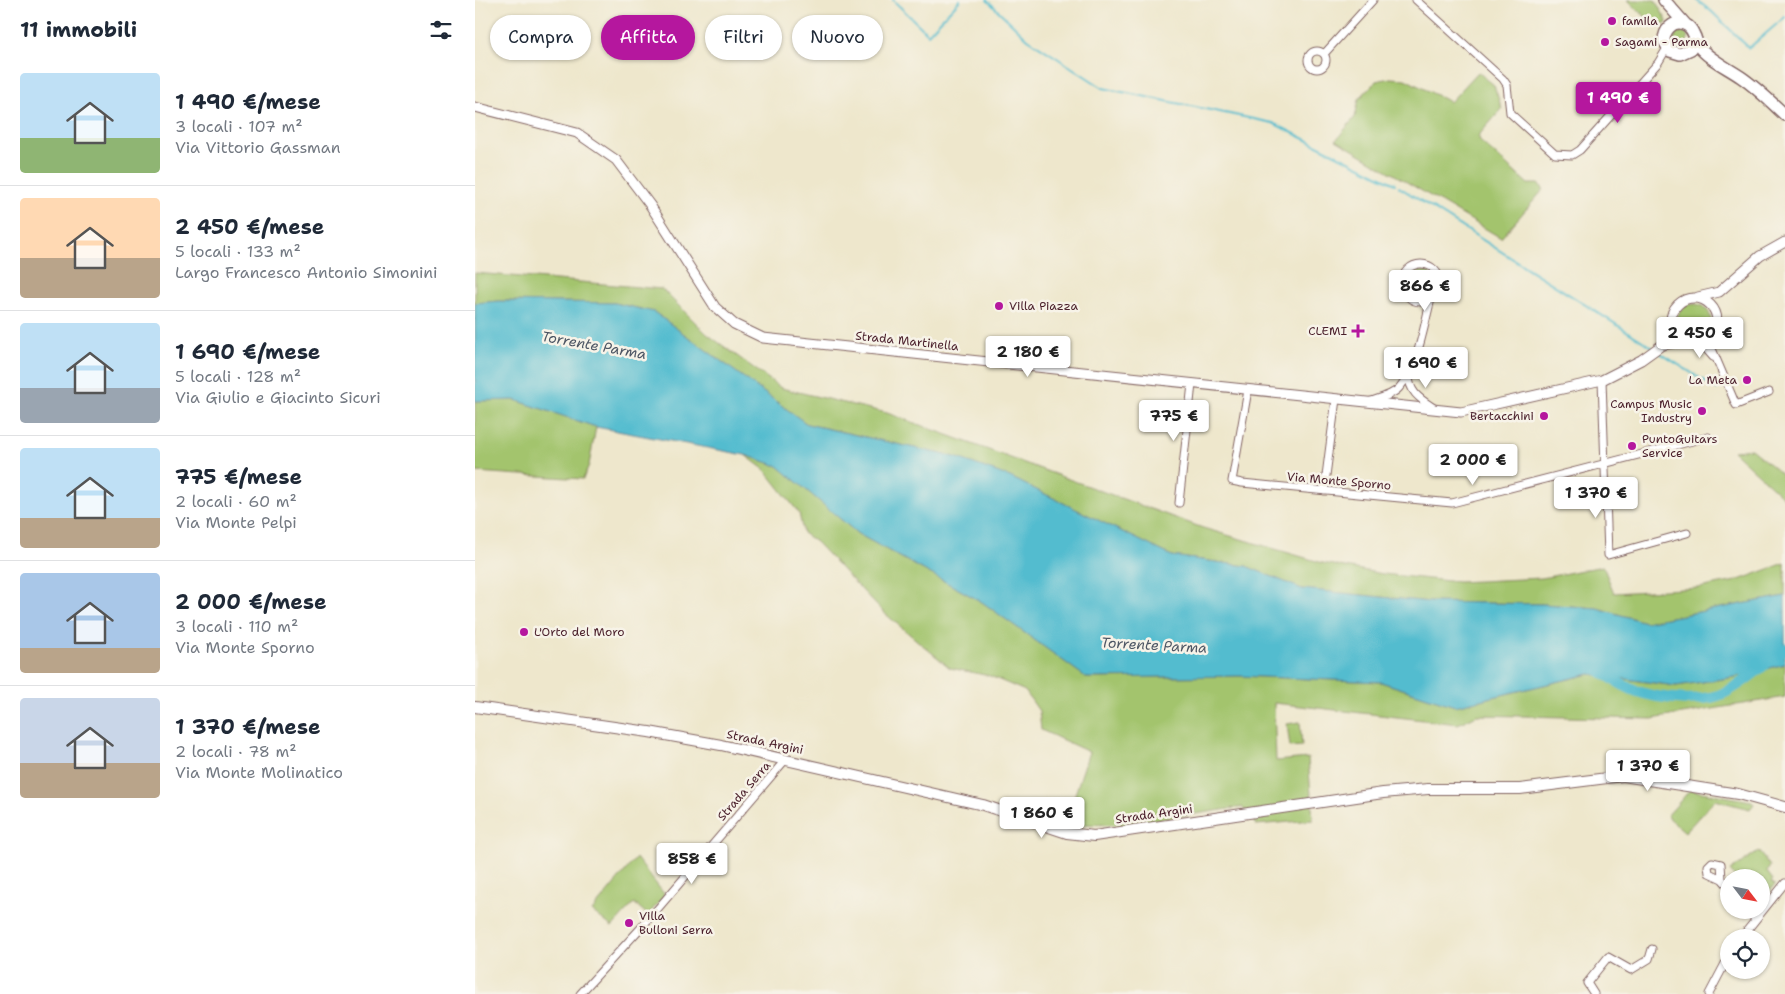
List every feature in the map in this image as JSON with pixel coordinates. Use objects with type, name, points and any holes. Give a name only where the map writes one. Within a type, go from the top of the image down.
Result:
[{"type":"main road","points":[[1663,0],[1680,24],[1695,37],[1699,48],[1754,86],[1785,115]]},
{"type":"main road","points":[[1680,24],[1665,34],[1664,41],[1676,52],[1702,57],[1721,65]]},
{"type":"main road","points":[[1676,52],[1691,49],[1695,37]]},
{"type":"main road","name":"Strada Argini","points":[[475,707],[649,732],[786,759],[983,805],[1067,833],[1094,836],[1383,793],[1428,789],[1525,788],[1617,776],[1733,793],[1785,808]]},
{"type":"street","points":[[1324,54],[1373,0]]},
{"type":"street","points":[[1416,0],[1503,80],[1507,85],[1510,113],[1555,154],[1563,156],[1580,150],[1658,63],[1676,52]]},
{"type":"street","points":[[1658,63],[1676,52]]},
{"type":"street","name":"Strada Martinella","points":[[475,107],[577,133],[616,160],[650,205],[715,307],[734,324],[751,334],[763,338],[1461,412],[1602,380],[1641,360],[1662,345],[1681,341],[1692,344]]},
{"type":"street","name":"Strada Martinella","points":[[1662,345],[1671,326],[1672,311],[1677,305],[1690,298],[1719,292],[1760,256],[1785,242]]},
{"type":"street","points":[[1402,407],[1411,398],[1410,370],[1427,313],[1431,298],[1439,289],[1439,277],[1433,268],[1419,264],[1408,269],[1403,282],[1406,294],[1417,301],[1427,313]]},
{"type":"street","points":[[1719,292],[1714,309],[1717,320],[1710,344],[1736,405],[1769,392]]},
{"type":"street","points":[[1417,301],[1431,298]]},
{"type":"street","points":[[1697,298],[1704,300],[1714,309]]},
{"type":"street","points":[[1671,326],[1681,341]]},
{"type":"street","points":[[1692,344],[1705,341],[1714,332]]},
{"type":"street","points":[[1692,344],[1706,349],[1717,360]]},
{"type":"street","points":[[1369,402],[1399,389],[1410,370]]},
{"type":"street","points":[[1602,380],[1608,555],[1687,533]]},
{"type":"street","points":[[1179,503],[1192,384]]},
{"type":"street","points":[[1399,389],[1402,407]]},
{"type":"street","name":"Via Monte Sporno","points":[[1248,390],[1233,481],[1324,491],[1451,503],[1708,437]]},
{"type":"street","points":[[1412,391],[1423,402],[1437,410]]},
{"type":"street","points":[[1324,491],[1336,399]]},
{"type":"street","name":"Strada Serra","points":[[580,994],[648,920],[786,759]]},
{"type":"street","points":[[1770,901],[1785,883]]},
{"type":"street","points":[[1748,929],[1755,919]]},
{"type":"street","points":[[1594,994],[1587,983],[1609,957],[1631,970],[1649,959],[1652,949]]},
{"type":"street","points":[[1709,994],[1720,973]]},
{"type":"green space","points":[[1628,0],[1655,0],[1667,21],[1666,24],[1649,19]]},
{"type":"green space","points":[[1678,31],[1684,31],[1688,38],[1684,45],[1678,45],[1674,41],[1674,35]]},
{"type":"green space","points":[[1478,72],[1494,85],[1502,109],[1478,136],[1481,142],[1528,184],[1538,184],[1544,189],[1501,238],[1336,140],[1355,117],[1359,99],[1376,81],[1390,78],[1405,79],[1450,102]]},
{"type":"green space","points":[[1422,270],[1430,274],[1434,282],[1430,290],[1422,294],[1414,290],[1410,282],[1414,274]]},
{"type":"green space","points":[[475,273],[662,289],[707,334],[781,388],[887,413],[1203,528],[1323,563],[1383,574],[1458,582],[1542,578],[1603,566],[1614,593],[1699,588],[1736,581],[1785,563],[1785,596],[1645,622],[1597,608],[1543,604],[1430,602],[1302,589],[1246,566],[1172,556],[1010,477],[955,457],[807,424],[654,312],[615,303],[499,301],[475,303]]},
{"type":"green space","points":[[1694,304],[1701,305],[1706,309],[1710,314],[1710,328],[1706,333],[1701,337],[1694,338],[1687,337],[1682,333],[1678,328],[1677,321],[1678,314],[1682,309],[1687,305]]},
{"type":"green space","points":[[515,400],[596,427],[589,465],[583,479],[475,472],[475,401]]},
{"type":"green space","points":[[1751,449],[1785,477],[1785,499],[1733,451]]},
{"type":"green space","points":[[745,455],[778,466],[858,534],[982,602],[1087,678],[1239,676],[1381,682],[1455,706],[1590,674],[1676,686],[1735,677],[1785,664],[1785,697],[1652,719],[1477,715],[1458,724],[1274,703],[1276,761],[1308,758],[1313,820],[1256,825],[1242,807],[1122,825],[1065,824],[1089,752],[1041,730],[1039,711],[1025,691],[990,676],[950,668],[883,612],[816,542],[803,533],[799,513],[765,470]]},
{"type":"green space","points":[[1300,722],[1302,746],[1290,747],[1287,724]]},
{"type":"green space","points":[[1690,790],[1752,801],[1754,804],[1750,809],[1715,800],[1685,832],[1667,816]]},
{"type":"green space","points":[[1758,851],[1770,866],[1768,869],[1733,869]]},
{"type":"green space","points":[[636,858],[665,895],[648,915],[634,903],[612,927],[592,911]]},
{"type":"green space","points":[[1770,876],[1773,880],[1771,882],[1775,885],[1770,891]]},
{"type":"water","points":[[499,301],[615,303],[654,312],[807,424],[955,457],[1010,477],[1172,556],[1246,566],[1302,589],[1430,602],[1543,604],[1597,608],[1645,622],[1785,596],[1785,664],[1735,677],[1676,686],[1590,674],[1455,706],[1381,682],[1239,676],[1087,678],[982,602],[858,534],[778,466],[745,455],[596,427],[515,400],[475,401],[475,303]]},
{"type":"waterway","points":[[893,0],[928,34],[960,0]]},
{"type":"waterway","points":[[987,0],[1028,39],[1103,88],[1273,123],[1395,184]]},
{"type":"waterway","points":[[1696,0],[1711,11],[1749,48],[1785,17]]},
{"type":"waterway","points":[[1399,187],[1652,347]]},
{"type":"waterway","points":[[1660,353],[1717,389]]},
{"type":"waterway","name":"Torrente Parma","points":[[1596,668],[1615,681],[1645,694],[1682,699],[1707,698],[1717,696],[1734,688],[1785,649]]},
{"type":"place","name":"famila","points":[[1612,21]]},
{"type":"place","name":"Sagami - Parma","points":[[1605,42]]},
{"type":"place","name":"Villa Piazza","points":[[999,306]]},
{"type":"place","name":"CLEMI","points":[[1358,331]]},
{"type":"place","name":"La Meta","points":[[1747,380]]},
{"type":"place","name":"Campus Music Industry","points":[[1702,411]]},
{"type":"place","name":"Bertacchini","points":[[1544,416]]},
{"type":"place","name":"PuntoGuitars Service","points":[[1632,446]]},
{"type":"place","name":"L'Orto del Moro","points":[[524,632]]},
{"type":"place","name":"Villa Bulloni Serra","points":[[629,923]]}]
